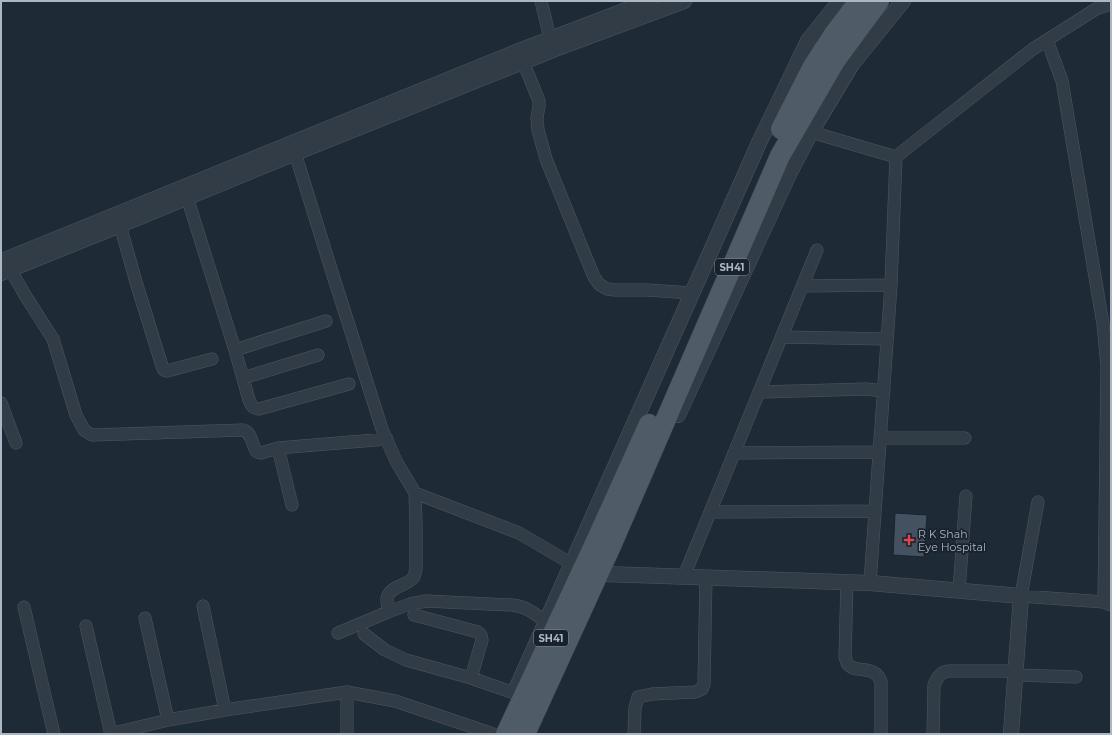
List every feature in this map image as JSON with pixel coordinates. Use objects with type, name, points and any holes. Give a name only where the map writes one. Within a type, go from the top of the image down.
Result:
[{"type":"main road","name":"SH41","points":[[525,734],[769,153],[812,68],[834,34],[859,1]]},
{"type":"main road","name":"SH41","points":[[506,734],[604,544],[780,156],[835,61],[879,1]]},
{"type":"street","points":[[542,1],[550,38]]},
{"type":"street","points":[[4,268],[120,226],[521,56],[550,38],[650,1]]},
{"type":"street","points":[[4,268],[521,56],[684,1]]},
{"type":"street","points":[[496,734],[758,145],[808,42],[840,1]]},
{"type":"street","points":[[533,734],[790,172],[811,132],[852,64],[903,1]]},
{"type":"street","points":[[870,583],[891,285],[896,157],[1033,49],[1096,9],[1111,4]]},
{"type":"street","points":[[605,574],[870,583],[1108,604],[1107,366],[1103,324],[1062,81],[1047,40]]},
{"type":"street","points":[[521,56],[539,101],[537,118],[538,130],[546,159],[594,277],[599,284],[607,289],[615,290],[647,290],[692,293]]},
{"type":"street","points":[[811,132],[896,157]]},
{"type":"street","points":[[295,153],[382,429],[396,461],[415,492],[415,574],[413,578],[388,595],[388,612]]},
{"type":"street","points":[[187,197],[252,407],[259,408],[349,384]]},
{"type":"street","points":[[120,226],[138,290],[164,370],[168,371],[212,359]]},
{"type":"street","points":[[684,576],[817,250]]},
{"type":"street","points":[[4,268],[25,295],[53,339],[76,415],[84,430],[92,435],[243,430],[250,434],[254,449],[261,453],[278,448],[386,439]]},
{"type":"street","points":[[802,286],[891,285]]},
{"type":"street","points":[[235,350],[326,321]]},
{"type":"street","points":[[782,337],[887,339]]},
{"type":"street","points":[[243,378],[318,355]]},
{"type":"street","points":[[759,392],[884,391]]},
{"type":"street","points":[[1,403],[16,443]]},
{"type":"street","points":[[880,438],[965,438]]},
{"type":"street","points":[[278,448],[292,505]]},
{"type":"street","points":[[734,453],[879,452]]},
{"type":"street","points":[[415,492],[519,533],[572,564]]},
{"type":"street","points":[[959,590],[966,496]]},
{"type":"street","points":[[1011,734],[1021,596],[1038,502]]},
{"type":"street","points":[[710,512],[875,511]]},
{"type":"street","points":[[634,734],[635,708],[638,697],[652,694],[695,692],[702,689],[704,684],[706,577]]},
{"type":"street","points":[[847,582],[845,657],[847,663],[851,667],[876,672],[879,676],[881,682],[881,734]]},
{"type":"street","points":[[338,633],[410,604],[426,601],[521,606],[546,622]]},
{"type":"street","points":[[203,606],[226,710]]},
{"type":"street","points":[[24,607],[54,734]]},
{"type":"street","points":[[414,615],[478,632],[481,635],[482,640],[471,678]]},
{"type":"street","points":[[145,618],[168,720]]},
{"type":"street","points":[[86,626],[111,734],[168,720],[346,692],[395,701],[493,734]]},
{"type":"street","points":[[364,634],[385,650],[406,660],[471,678],[514,693]]},
{"type":"street","points":[[933,734],[934,686],[938,677],[942,673],[948,671],[1015,673],[1076,677]]},
{"type":"street","points":[[346,692],[347,734]]},
{"type":"building","points":[[895,513],[927,515],[924,557],[893,555]]},
{"type":"place","name":"R K Shah Eye Hospital","points":[[909,540]]}]
